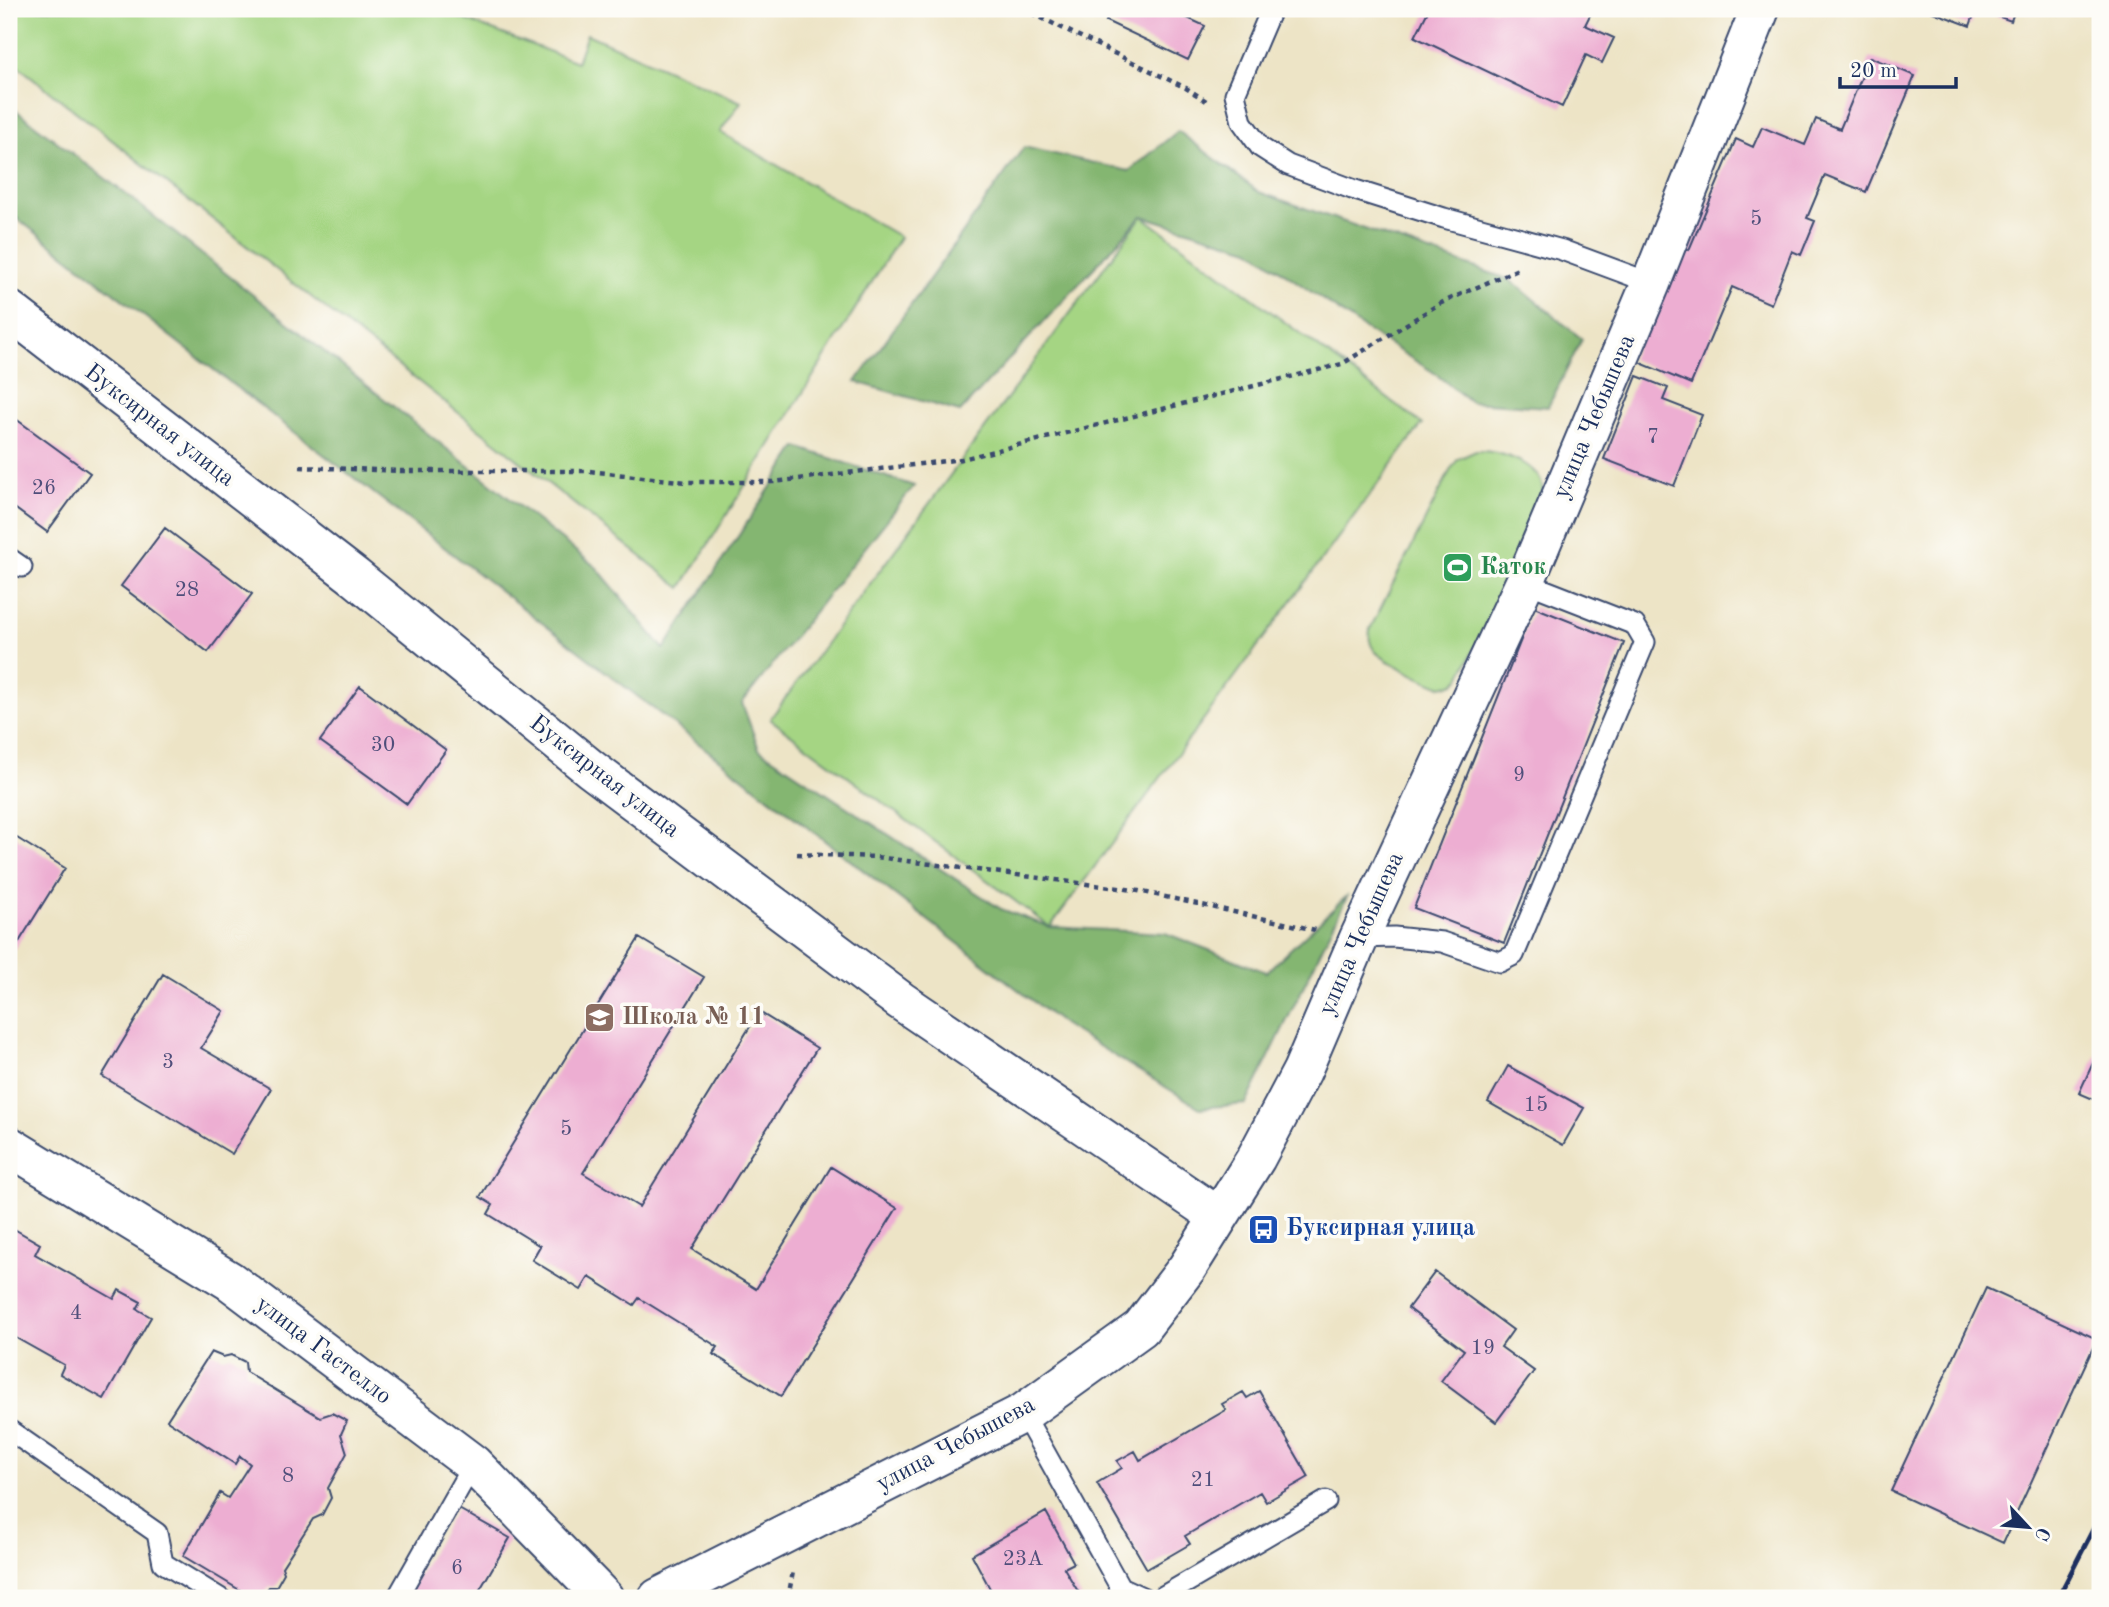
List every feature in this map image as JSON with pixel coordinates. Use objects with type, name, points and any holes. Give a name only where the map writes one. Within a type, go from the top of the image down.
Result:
[{"type":"street","name":"улица Чебышева","points":[[658,1598],[1023,1413],[1141,1328],[1186,1268],[1256,1158],[1302,1071],[1359,938],[1525,582],[1651,283],[1760,9]]},
{"type":"street","name":"Буксирная улица","points":[[9,310],[355,577],[613,786],[901,1001],[1219,1217]]},
{"type":"street","name":"улица Гастелло","points":[[9,1146],[230,1281],[473,1464],[604,1598]]},
{"type":"lane","points":[[1271,10],[1236,94],[1242,122],[1260,147],[1288,165],[1352,189],[1444,218],[1562,250],[1651,283]]},
{"type":"lane","points":[[1359,938],[1394,937],[1443,942],[1500,962],[1514,955],[1645,642],[1635,625],[1525,582]]},
{"type":"lane","points":[[1023,1413],[1120,1587],[1144,1598]]},
{"type":"lane","points":[[9,1430],[157,1532],[163,1563],[220,1598]]},
{"type":"lane","points":[[397,1598],[473,1464]]},
{"type":"lane","points":[[1160,1598],[1326,1501]]},
{"type":"path","points":[[1023,9],[1186,88],[1242,122]]},
{"type":"path","points":[[300,467],[402,471],[589,471],[687,482],[774,482],[962,458],[1342,365],[1439,304],[1562,250]]},
{"type":"path","points":[[797,854],[876,857],[1134,890],[1359,938]]},
{"type":"green space","points":[[9,9],[437,9],[577,62],[587,34],[741,102],[720,132],[900,237],[681,588],[9,59]]},
{"type":"green space","points":[[9,105],[127,195],[597,568],[664,649],[797,447],[914,486],[742,703],[759,749],[1001,909],[1050,927],[1165,933],[1266,972],[1348,895],[1246,1104],[1200,1108],[1064,1025],[9,212]]},
{"type":"green space","points":[[1178,131],[1259,192],[1510,280],[1582,339],[1548,407],[1471,402],[1433,372],[1366,330],[1250,249],[1142,216],[960,412],[856,382],[1024,147],[1129,171]]},
{"type":"green space","points":[[1142,216],[1422,424],[1050,927],[770,719]]},
{"type":"green space","name":"Каток","points":[[1476,451],[1505,455],[1532,470],[1542,485],[1542,508],[1460,678],[1443,687],[1379,655],[1371,645],[1370,629],[1451,469],[1458,459]]},
{"type":"building","points":[[1112,9],[1168,9],[1205,26],[1188,60],[1106,21]]},
{"type":"building","points":[[1429,9],[1593,9],[1585,25],[1614,38],[1602,63],[1586,55],[1562,107],[1415,37]]},
{"type":"building","points":[[1925,9],[1976,9],[1970,26]]},
{"type":"building","points":[[1978,9],[2015,9],[2011,21]]},
{"type":"building","points":[[1870,57],[1915,76],[1866,192],[1825,175],[1807,218],[1815,221],[1801,255],[1792,251],[1771,304],[1732,287],[1691,384],[1631,359],[1678,246],[1689,250],[1736,139],[1753,147],[1762,127],[1805,145],[1816,119],[1840,129]]},
{"type":"building","points":[[1637,376],[1668,388],[1663,400],[1702,415],[1674,486],[1604,459]]},
{"type":"building","points":[[9,414],[90,473],[47,532],[9,504]]},
{"type":"building","points":[[165,528],[252,594],[208,652],[121,586]]},
{"type":"building","points":[[1534,607],[1624,643],[1504,943],[1414,908]]},
{"type":"building","points":[[360,686],[446,750],[407,804],[320,741]]},
{"type":"building","points":[[9,833],[65,868],[9,958]]},
{"type":"building","points":[[639,938],[704,977],[583,1173],[639,1207],[759,1012],[817,1048],[692,1249],[756,1289],[831,1167],[897,1208],[781,1396],[713,1354],[718,1347],[639,1298],[634,1305],[589,1277],[581,1290],[532,1260],[540,1246],[488,1214],[493,1205],[480,1197]]},
{"type":"building","points":[[163,974],[224,1011],[201,1048],[271,1089],[232,1154],[102,1076]]},
{"type":"building","points":[[2100,1048],[2100,1102],[2079,1093]]},
{"type":"building","points":[[1508,1066],[1584,1108],[1563,1145],[1488,1102]]},
{"type":"building","points":[[9,1226],[40,1244],[35,1254],[114,1299],[119,1290],[141,1302],[137,1309],[151,1317],[104,1399],[60,1374],[64,1365],[9,1334]]},
{"type":"building","points":[[1435,1272],[1513,1330],[1501,1347],[1534,1371],[1496,1422],[1441,1381],[1464,1350],[1408,1308]]},
{"type":"building","points":[[1986,1288],[2097,1339],[2003,1543],[1891,1491]]},
{"type":"building","points":[[211,1352],[223,1357],[231,1355],[245,1362],[246,1372],[320,1417],[332,1413],[347,1421],[341,1434],[347,1453],[328,1488],[331,1498],[322,1515],[313,1519],[282,1567],[284,1573],[276,1587],[269,1587],[261,1598],[253,1598],[183,1556],[220,1493],[228,1498],[250,1464],[240,1456],[235,1464],[167,1420]]},
{"type":"building","points":[[1259,1391],[1309,1477],[1266,1502],[1260,1492],[1185,1536],[1190,1544],[1147,1569],[1097,1483],[1122,1468],[1117,1461],[1135,1451],[1140,1460],[1226,1410],[1222,1404],[1243,1392],[1247,1398]]},
{"type":"building","points":[[457,1508],[510,1538],[475,1598],[405,1598]]},
{"type":"building","points":[[1046,1512],[1074,1563],[1064,1568],[1082,1598],[995,1598],[972,1555]]},
{"type":"railway","points":[[2058,1598],[2100,1516]]},
{"type":"place","name":"Каток","points":[[1457,568]]},
{"type":"place","name":"Школа № 11","points":[[599,1018]]},
{"type":"place","name":"Буксирная улица","points":[[1263,1229]]}]
